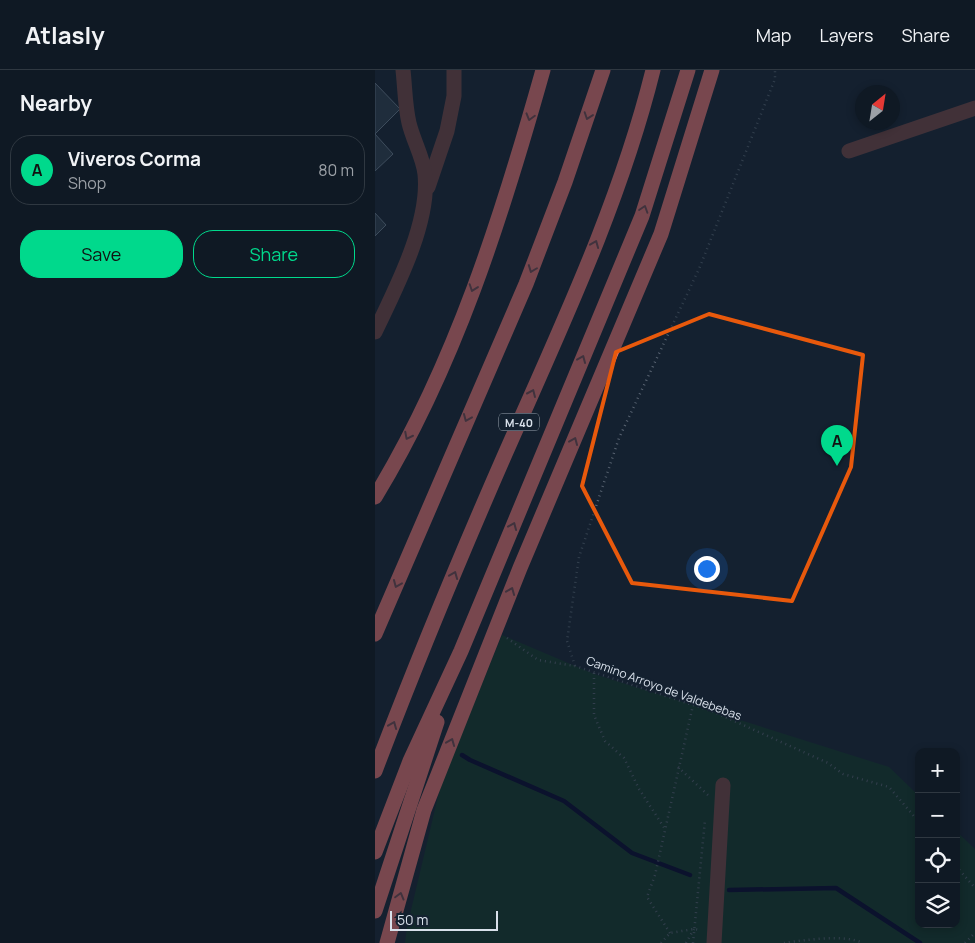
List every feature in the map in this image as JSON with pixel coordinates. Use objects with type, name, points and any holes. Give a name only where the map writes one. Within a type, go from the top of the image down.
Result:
[{"type":"highway","points":[[375,497],[431,392],[471,294],[520,152],[543,70]]},
{"type":"highway","points":[[375,634],[526,284],[565,182],[603,70]]},
{"type":"highway","name":"M-40","points":[[375,771],[475,521],[571,305],[614,198],[653,70]]},
{"type":"highway","points":[[375,852],[410,761],[461,651],[642,216],[688,70]]},
{"type":"highway","points":[[387,943],[424,810],[520,568],[661,234],[712,70]]},
{"type":"highway","points":[[375,505],[385,480]]},
{"type":"highway","points":[[375,911],[461,651]]},
{"type":"street","points":[[403,70],[409,124],[425,172],[426,196]]},
{"type":"street","points":[[375,332],[390,302],[415,242],[426,196],[447,131],[454,96],[454,70]]},
{"type":"street","points":[[849,152],[975,108]]},
{"type":"street","points":[[715,938],[723,785]]},
{"type":"path","points":[[575,666],[567,641],[579,557],[619,438],[699,269],[775,79],[775,70]]},
{"type":"path","name":"Camino Arroyo de Valdebebas","points":[[502,634],[538,660],[575,666],[714,712],[828,763],[843,774],[889,787],[915,817]]},
{"type":"path","points":[[594,673],[593,715],[605,741],[624,758],[639,789],[665,829]]},
{"type":"path","points":[[670,933],[647,897],[655,875],[693,706]]},
{"type":"path","points":[[678,767],[707,795],[723,785]]},
{"type":"path","points":[[693,943],[705,814]]},
{"type":"path","points":[[960,871],[975,888]]},
{"type":"path","points":[[685,943],[694,929]]},
{"type":"path","points":[[661,943],[670,933],[694,929],[715,938]]},
{"type":"path","points":[[965,943],[975,933]]},
{"type":"path","points":[[784,943],[805,939],[855,939],[863,943]]},
{"type":"highlighted area","points":[[709,314],[863,355],[851,467],[792,601],[632,583],[582,486],[616,352]]},
{"type":"green space","points":[[502,635],[594,674],[889,767],[915,792],[915,928],[960,928],[960,835],[975,849],[975,943],[405,943],[407,927],[441,784]]},
{"type":"building","points":[[375,83],[400,109],[375,134]]},
{"type":"building","points":[[375,134],[393,154],[375,171]]},
{"type":"building","points":[[375,213],[386,225],[375,236]]},
{"type":"waterway","points":[[462,755],[564,801],[632,853],[690,875]]},
{"type":"waterway","points":[[729,890],[836,888],[920,943]]},
{"type":"place","name":"Viveros Corma","points":[[837,466]]}]
